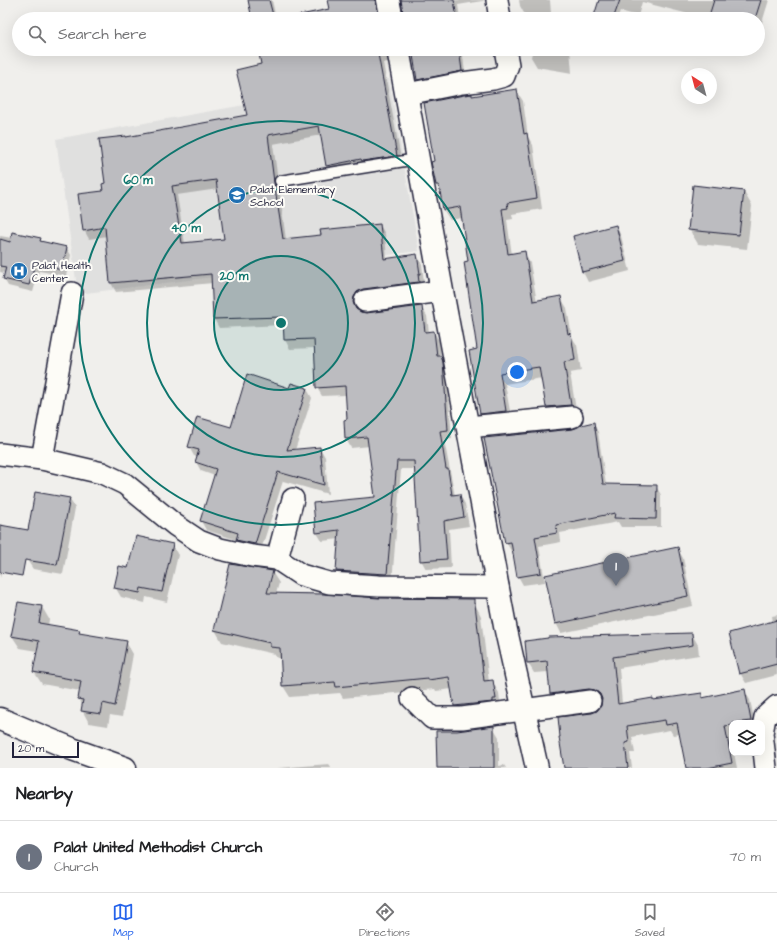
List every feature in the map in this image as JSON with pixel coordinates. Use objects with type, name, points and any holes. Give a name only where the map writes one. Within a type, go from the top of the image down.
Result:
[{"type":"street","points":[[388,0],[391,12]]},
{"type":"street","points":[[497,0],[499,12]]},
{"type":"street","points":[[399,56],[417,159],[498,587],[537,768]]},
{"type":"street","points":[[407,94],[504,76],[508,65],[506,56]]},
{"type":"street","points":[[365,302],[442,291]]},
{"type":"street","points":[[42,459],[72,293]]},
{"type":"street","points":[[468,427],[572,417]]},
{"type":"street","points":[[0,454],[42,459],[102,473],[125,484],[175,526],[199,541],[233,552],[276,559],[302,575],[329,583],[379,586],[498,587]]},
{"type":"street","points":[[276,559],[294,500]]},
{"type":"street","points":[[412,698],[432,718],[462,718],[590,701]]},
{"type":"street","points":[[766,768],[762,733],[765,717],[777,706]]},
{"type":"street","points":[[0,719],[72,749],[124,768]]},
{"type":"lane","points":[[280,181],[417,159]]},
{"type":"shaded area","name":"Palat Elementary School","points":[[389,79],[419,251],[78,294],[56,139]]},
{"type":"building","points":[[248,0],[269,0],[272,12],[251,12]]},
{"type":"building","points":[[327,0],[376,0],[378,12],[315,12],[329,9]]},
{"type":"building","points":[[401,0],[454,0],[456,12],[403,12]]},
{"type":"building","points":[[599,0],[620,0],[616,12],[595,12]]},
{"type":"building","points":[[714,0],[761,0],[757,12],[710,12]]},
{"type":"building","points":[[259,56],[378,56],[397,156],[362,161],[361,159],[326,166],[319,126],[268,135],[274,182],[283,239],[321,235],[320,230],[380,224],[384,259],[417,254],[420,274],[418,274],[419,282],[363,289],[357,292],[353,302],[356,309],[366,313],[422,306],[425,332],[434,331],[437,356],[441,356],[443,362],[448,430],[440,431],[446,469],[448,469],[452,495],[460,494],[464,517],[444,521],[447,559],[420,561],[414,461],[397,461],[387,574],[336,571],[339,530],[316,533],[313,503],[375,497],[367,437],[345,439],[344,420],[347,419],[345,386],[316,388],[314,339],[284,340],[283,317],[213,319],[211,274],[110,283],[105,227],[83,231],[78,194],[103,191],[102,184],[105,183],[99,139],[126,137],[247,115],[236,70],[261,64]],"holes":[[[216,180],[224,239],[182,243],[172,186]]]},
{"type":"building","points":[[413,56],[460,56],[462,71],[417,80]]},
{"type":"building","points":[[517,89],[524,134],[527,133],[537,198],[507,203],[508,208],[502,209],[508,254],[525,251],[533,301],[561,296],[568,334],[571,333],[575,360],[564,362],[571,405],[546,407],[539,367],[500,373],[506,411],[480,414],[469,351],[477,349],[464,262],[468,261],[460,207],[443,210],[439,185],[436,185],[431,162],[434,161],[424,103],[464,95],[472,94],[472,96]]},
{"type":"building","points":[[693,185],[744,191],[739,235],[688,230]]},
{"type":"building","points":[[616,225],[625,261],[582,272],[573,236]]},
{"type":"building","points":[[12,232],[41,238],[40,241],[67,247],[62,270],[35,264],[29,285],[3,279],[6,267],[0,266],[0,239],[10,242]]},
{"type":"building","points":[[247,374],[289,388],[291,383],[307,388],[287,450],[320,447],[324,485],[278,472],[255,544],[236,540],[238,533],[200,521],[216,469],[195,462],[199,450],[188,447],[197,417],[231,427]]},
{"type":"building","points":[[594,422],[603,484],[657,485],[656,519],[614,518],[615,513],[556,525],[557,533],[535,537],[541,573],[517,577],[511,542],[505,543],[484,438],[573,429],[581,425]]},
{"type":"building","points":[[35,492],[70,498],[57,565],[25,560],[22,576],[0,572],[0,525],[28,530]]},
{"type":"building","points":[[136,536],[173,544],[162,592],[141,588],[140,593],[114,588],[119,566],[128,568]]},
{"type":"building","points":[[678,547],[688,596],[555,624],[545,575]]},
{"type":"building","points":[[230,564],[273,571],[267,593],[324,594],[379,598],[474,599],[484,681],[493,680],[496,699],[493,699],[493,702],[454,706],[449,677],[336,687],[335,682],[282,686],[280,648],[270,647],[270,643],[214,630]]},
{"type":"building","points":[[18,602],[42,606],[39,623],[80,630],[79,633],[127,641],[115,706],[103,703],[101,714],[81,711],[83,700],[78,699],[81,681],[33,672],[39,641],[11,636]]},
{"type":"building","points":[[777,620],[777,664],[739,674],[729,633]]},
{"type":"building","points":[[692,633],[693,645],[613,657],[618,704],[653,698],[653,700],[702,693],[702,698],[745,689],[751,720],[729,720],[729,725],[725,726],[729,756],[731,756],[732,763],[707,768],[686,768],[677,723],[666,725],[665,720],[627,726],[629,742],[625,743],[628,768],[564,768],[559,737],[558,717],[592,713],[597,711],[601,706],[602,699],[600,694],[595,690],[589,689],[550,694],[547,661],[527,663],[525,641],[548,637]]},
{"type":"building","points":[[494,726],[494,768],[437,768],[436,731],[457,731]]},
{"type":"place","name":"Palat Elementary School","points":[[237,195]]},
{"type":"place","name":"Palat Health Center","points":[[19,271]]},
{"type":"place","name":"Palat United Methodist Church","points":[[616,586]]}]
